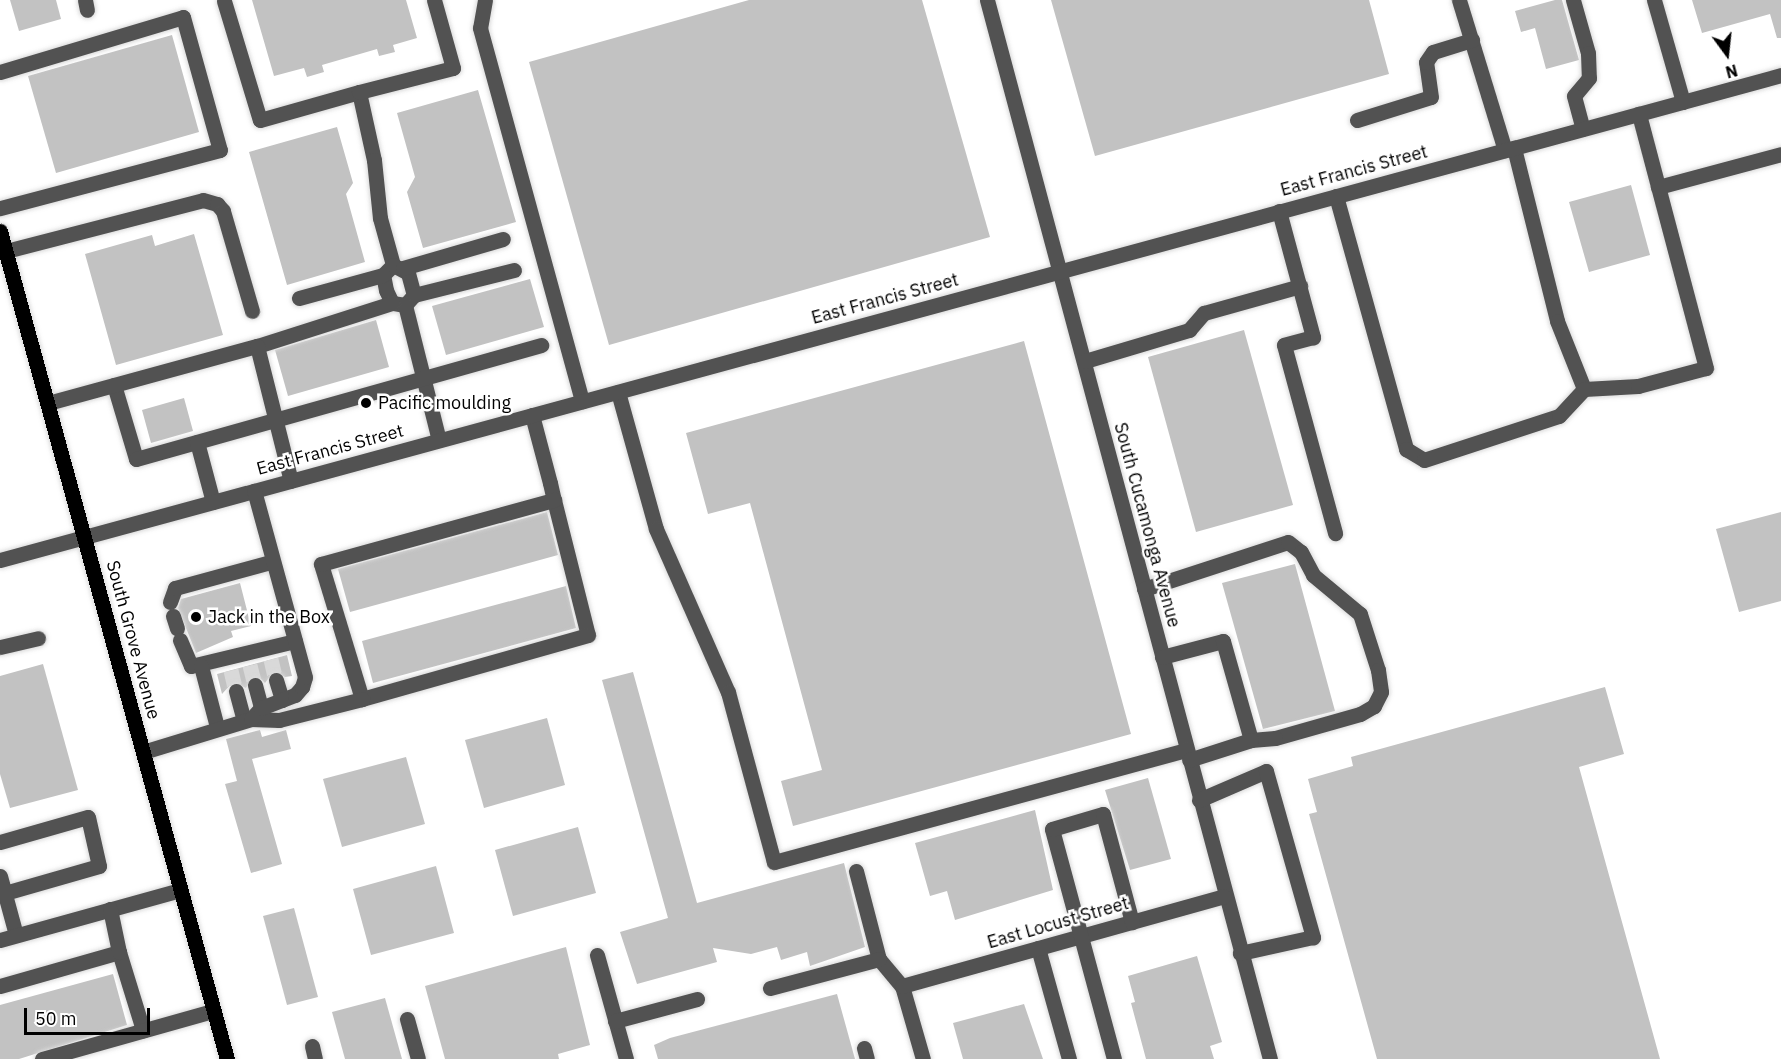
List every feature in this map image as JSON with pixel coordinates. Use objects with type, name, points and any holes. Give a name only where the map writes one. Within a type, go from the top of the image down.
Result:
[{"type":"main road","name":"South Grove Avenue","points":[[0,231],[5,261],[48,403],[226,1059]]},
{"type":"street","points":[[224,0],[260,120],[453,68],[434,0]]},
{"type":"street","points":[[485,0],[480,28],[582,401]]},
{"type":"street","name":"South Cucamonga Avenue","points":[[987,0],[1085,361],[1224,896],[1270,1059]]},
{"type":"street","points":[[1459,0],[1510,149],[1557,321],[1584,388]]},
{"type":"street","points":[[1573,0],[1588,53],[1589,78],[1574,96],[1583,129]]},
{"type":"street","points":[[1654,0],[1683,102]]},
{"type":"street","points":[[0,72],[183,17],[220,150],[0,208]]},
{"type":"street","points":[[1357,120],[1431,97],[1426,62],[1433,52],[1472,40]]},
{"type":"street","name":"East Francis Street","points":[[0,560],[1781,75]]},
{"type":"street","points":[[359,92],[374,160],[380,218],[404,301],[439,440]]},
{"type":"street","points":[[1336,196],[1406,449],[1424,460],[1559,416],[1584,388],[1638,386],[1706,368],[1639,114]]},
{"type":"street","points":[[1658,187],[1781,154]]},
{"type":"street","points":[[5,261],[203,200],[217,204],[223,211],[252,311]]},
{"type":"street","points":[[1279,212],[1313,337],[1284,345],[1335,533]]},
{"type":"street","points":[[299,298],[503,239]]},
{"type":"street","points":[[393,269],[404,301]]},
{"type":"street","points":[[48,403],[257,346],[514,270]]},
{"type":"street","points":[[1085,361],[1189,330],[1204,314],[1300,286]]},
{"type":"street","points":[[114,385],[136,459],[276,422],[423,377],[541,345]]},
{"type":"street","points":[[257,346],[291,481]]},
{"type":"street","points":[[618,392],[656,529],[728,692],[774,862],[1187,755],[1251,740],[1275,738],[1360,714],[1374,706],[1381,692],[1378,670],[1360,614],[1313,575],[1301,552],[1288,542],[1144,589]]},
{"type":"street","points":[[236,691],[252,715],[279,720],[588,635],[532,415]]},
{"type":"street","points":[[197,442],[213,502]]},
{"type":"street","points":[[143,752],[252,715],[303,687],[305,677],[271,562],[254,490]]},
{"type":"street","points":[[362,699],[321,564],[554,500]]},
{"type":"street","points":[[271,562],[175,588],[175,621],[186,660],[191,666],[230,664],[270,654],[295,641]]},
{"type":"street","points":[[0,647],[38,638]]},
{"type":"street","points":[[1162,657],[1223,641],[1251,740]]},
{"type":"street","points":[[201,666],[217,727]]},
{"type":"street","points":[[276,680],[282,700]]},
{"type":"street","points":[[252,715],[255,686]]},
{"type":"street","points":[[1199,800],[1266,771],[1313,937],[1240,953]]},
{"type":"street","points":[[1114,1059],[1052,828],[1103,814],[1132,922]]},
{"type":"street","points":[[0,842],[88,817],[99,866],[5,893]]},
{"type":"street","points":[[856,871],[879,959],[902,986],[923,1059]]},
{"type":"street","points":[[0,876],[16,935]]},
{"type":"street","points":[[0,940],[180,890]]},
{"type":"street","name":"East Locust Street","points":[[902,986],[1224,896]]},
{"type":"street","points":[[110,909],[119,952],[143,1030]]},
{"type":"street","points":[[1038,948],[1069,1059]]},
{"type":"street","points":[[0,986],[119,952]]},
{"type":"street","points":[[597,955],[626,1059]]},
{"type":"street","points":[[770,988],[879,959]]},
{"type":"street","points":[[615,1021],[697,999]]},
{"type":"street","points":[[42,1059],[213,1011]]},
{"type":"street","points":[[407,1019],[418,1059]]},
{"type":"building","points":[[10,0],[56,0],[61,19],[19,31]]},
{"type":"building","points":[[252,0],[406,0],[417,38],[393,45],[395,52],[379,56],[377,49],[322,65],[324,72],[307,77],[304,68],[274,76]]},
{"type":"building","points":[[749,0],[922,0],[990,237],[609,345],[529,62]]},
{"type":"building","points":[[1051,0],[1369,0],[1389,74],[1095,156]]},
{"type":"building","points":[[1562,0],[1579,60],[1546,69],[1535,28],[1521,32],[1515,11]]},
{"type":"building","points":[[1692,0],[1781,0],[1781,38],[1777,38],[1770,14],[1702,33]]},
{"type":"building","points":[[172,35],[199,132],[56,173],[28,76]]},
{"type":"building","points":[[478,90],[516,222],[423,248],[407,192],[415,177],[397,113]]},
{"type":"building","points":[[337,127],[353,183],[346,194],[365,262],[287,285],[249,152]]},
{"type":"building","points":[[1631,185],[1650,255],[1589,272],[1569,202]]},
{"type":"building","points":[[194,234],[223,335],[116,365],[85,254],[152,235],[155,246]]},
{"type":"building","points":[[530,279],[544,327],[446,355],[432,306]]},
{"type":"building","points":[[376,320],[389,367],[288,396],[275,350]]},
{"type":"building","points":[[1244,330],[1293,505],[1196,532],[1148,357]]},
{"type":"building","points":[[1024,341],[1131,734],[793,826],[781,781],[822,770],[750,503],[708,514],[686,433]]},
{"type":"building","points":[[184,398],[193,431],[151,443],[142,410]]},
{"type":"building","points":[[547,512],[558,555],[350,612],[338,569]]},
{"type":"building","points":[[1781,512],[1781,601],[1739,612],[1716,529]]},
{"type":"building","points":[[1295,564],[1335,711],[1263,729],[1222,583]]},
{"type":"building","points":[[240,583],[251,626],[231,631],[233,637],[196,653],[178,608],[181,599]]},
{"type":"building","points":[[566,586],[576,628],[373,683],[362,641]]},
{"type":"building","points":[[287,655],[292,676],[285,677],[274,671],[265,683],[258,676],[252,676],[246,688],[233,682],[222,694],[217,674]]},
{"type":"building","points":[[43,664],[78,790],[10,808],[0,774],[0,676]]},
{"type":"building","points":[[633,672],[697,903],[844,863],[865,947],[810,966],[807,952],[781,960],[777,947],[751,954],[713,948],[717,962],[637,984],[620,932],[668,918],[602,680]]},
{"type":"building","points":[[1605,687],[1624,754],[1579,767],[1660,1059],[1377,1059],[1309,814],[1317,812],[1308,779],[1353,766],[1351,757]]},
{"type":"building","points":[[547,718],[565,785],[484,808],[465,740]]},
{"type":"building","points":[[260,730],[262,737],[286,730],[291,749],[252,759],[282,864],[251,873],[225,784],[237,781],[226,739]]},
{"type":"building","points":[[406,757],[425,824],[342,847],[323,779]]},
{"type":"building","points":[[1148,778],[1171,859],[1130,870],[1105,790]]},
{"type":"building","points":[[1035,810],[1053,890],[955,920],[947,891],[930,896],[915,843]]},
{"type":"building","points":[[578,827],[596,893],[513,916],[495,850]]},
{"type":"building","points":[[436,866],[454,933],[371,955],[353,889]]},
{"type":"building","points":[[294,908],[318,997],[287,1005],[263,916]]},
{"type":"building","points":[[566,947],[590,1045],[558,1054],[559,1059],[445,1059],[425,986]]},
{"type":"building","points":[[1197,956],[1222,1042],[1210,1046],[1214,1059],[1146,1059],[1131,1003],[1135,1002],[1128,976]]},
{"type":"building","points":[[113,974],[127,1025],[19,1059],[0,1059],[0,1005]]},
{"type":"building","points":[[837,994],[855,1059],[658,1059],[654,1045],[670,1038]]},
{"type":"building","points":[[385,998],[402,1059],[345,1059],[332,1012]]},
{"type":"building","points":[[1024,1004],[1043,1059],[963,1059],[953,1023]]},
{"type":"tunnel","points":[[271,659],[276,680]]},
{"type":"tunnel","points":[[250,665],[255,685]]},
{"type":"tunnel","points":[[231,670],[236,691]]},
{"type":"place","name":"Pacific moulding","points":[[366,403]]},
{"type":"place","name":"Jack in the Box","points":[[196,617]]}]
